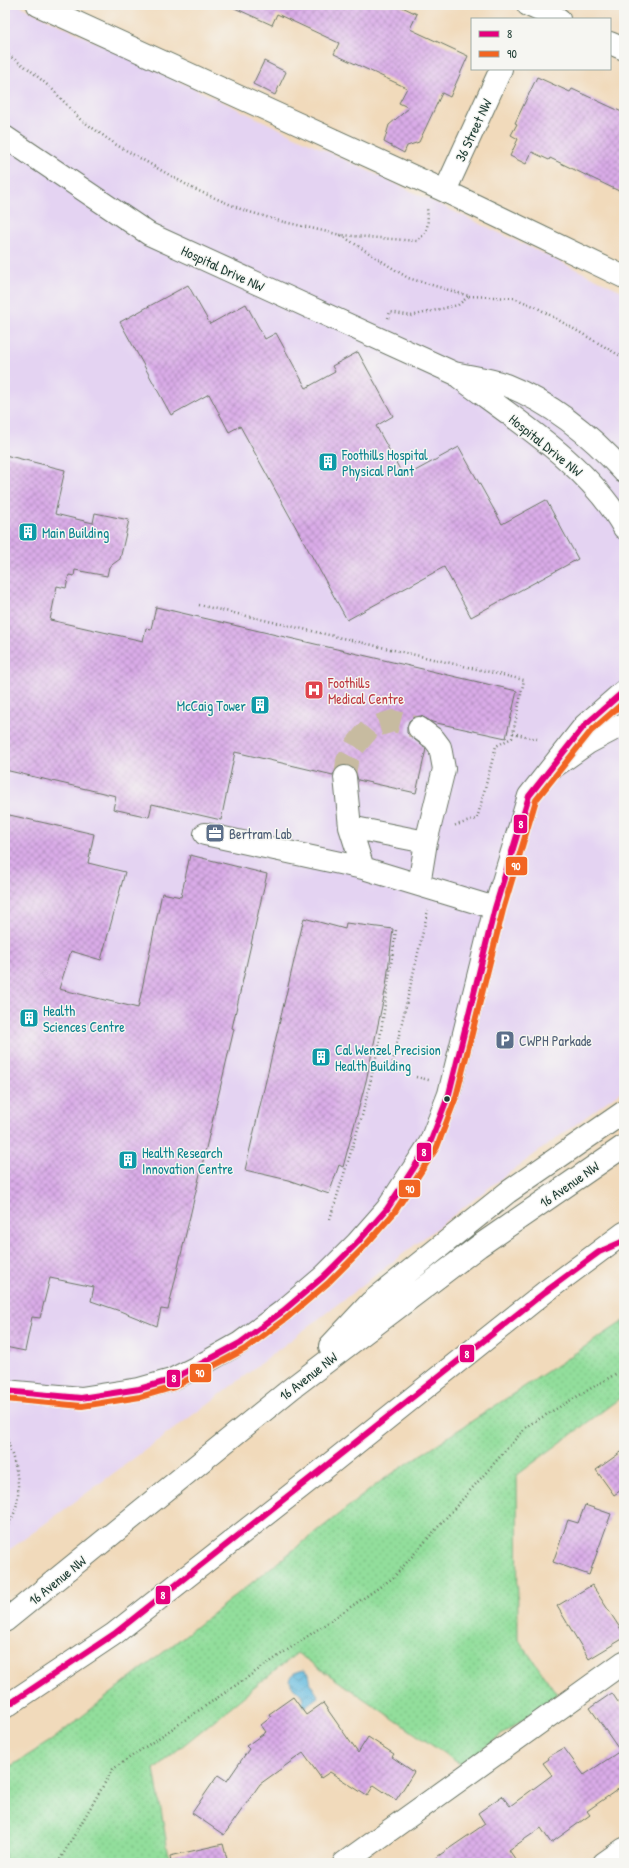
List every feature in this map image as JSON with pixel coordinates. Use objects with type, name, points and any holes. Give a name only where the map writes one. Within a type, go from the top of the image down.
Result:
[{"type":"main road","points":[[38,5],[445,191],[624,277]]},
{"type":"main road","points":[[528,9],[556,18]]},
{"type":"main road","points":[[611,43],[624,49]]},
{"type":"main road","name":"36 Street NW","points":[[445,191],[501,70]]},
{"type":"main road","name":"Hospital Drive NW","points":[[5,137],[149,234],[454,373],[505,385],[552,409],[593,440],[624,472]]},
{"type":"main road","name":"Hospital Drive NW","points":[[454,373],[567,460],[598,489],[624,528]]},
{"type":"main road","points":[[5,1391],[81,1398],[139,1389],[170,1380],[201,1365],[240,1343],[283,1311],[323,1277],[386,1209],[430,1143],[450,1094],[496,908],[529,796],[584,725],[624,691]]},
{"type":"main road","points":[[551,768],[588,743],[624,724]]},
{"type":"main road","points":[[419,728],[434,739],[440,747],[444,769],[426,842],[419,885]]},
{"type":"main road","points":[[345,778],[350,827],[363,868]]},
{"type":"main road","points":[[350,827],[426,842]]},
{"type":"main road","points":[[205,834],[363,868],[496,908]]},
{"type":"main road","points":[[292,1388],[371,1302],[508,1192],[624,1112]]},
{"type":"main road","name":"16 Avenue NW","points":[[5,1621],[292,1388],[480,1246],[624,1146]]},
{"type":"main road","points":[[5,1707],[114,1634],[545,1292],[624,1234]]},
{"type":"main road","points":[[599,1252],[624,1241]]},
{"type":"main road","points":[[344,1863],[624,1662]]},
{"type":"main road","points":[[604,1863],[624,1849]]},
{"type":"path","points":[[5,54],[30,70],[53,90],[80,119],[115,144],[188,186],[243,210],[280,221],[341,235],[417,241],[424,235],[428,223],[428,197],[445,191]]},
{"type":"path","points":[[341,235],[408,278],[469,296],[514,298],[536,307],[624,358]]},
{"type":"path","points":[[387,319],[390,312],[410,316],[458,305],[469,296]]},
{"type":"path","points":[[199,605],[524,680],[512,738],[496,746],[477,819],[451,827]]},
{"type":"path","points":[[513,733],[537,739]]},
{"type":"path","points":[[391,1070],[429,905]]},
{"type":"path","points":[[330,1218],[362,1116],[381,1037],[396,930]]},
{"type":"path","points":[[370,1065],[395,1071]]},
{"type":"path","points":[[416,1077],[430,1080],[432,1073]]},
{"type":"path","points":[[58,1863],[113,1769],[393,1578],[527,1426],[624,1369]]},
{"type":"path","points":[[5,1431],[15,1460],[18,1479],[15,1511],[5,1530]]},
{"type":"shaded area","name":"Foothills Medical Centre","points":[[5,5],[18,5],[624,292],[624,1089],[494,1184],[209,1403],[5,1553]]},
{"type":"green space","points":[[624,1321],[624,1395],[517,1475],[518,1639],[557,1694],[461,1765],[297,1653],[154,1769],[170,1863],[5,1863],[5,1770],[52,1740],[381,1481]]},
{"type":"water","points":[[303,1670],[309,1674],[311,1685],[319,1697],[305,1707],[302,1702],[304,1700],[303,1696],[291,1685],[290,1682],[294,1673]]},
{"type":"building","points":[[228,5],[398,5],[417,14],[410,29],[468,56],[450,97],[442,93],[419,142],[407,146],[404,153],[384,142],[389,125],[409,108],[399,103],[407,88],[334,54],[339,43],[277,14],[272,25]]},
{"type":"building","points":[[264,61],[286,72],[275,95],[253,84]]},
{"type":"building","points":[[537,77],[570,92],[572,89],[624,113],[624,180],[619,191],[550,158],[549,160],[532,152],[526,164],[510,156],[518,139],[511,135],[517,124],[515,123]]},
{"type":"building","name":"Foothills Hospital Physical Plant","points":[[188,285],[210,324],[246,304],[265,339],[276,333],[306,388],[335,372],[332,366],[358,352],[393,416],[376,426],[404,477],[459,447],[502,524],[546,500],[578,559],[471,617],[444,567],[347,620],[240,426],[229,432],[209,394],[171,415],[120,322]]},
{"type":"building","name":"McCaig Tower","points":[[5,455],[65,470],[55,514],[93,523],[95,513],[129,520],[120,559],[109,567],[107,576],[75,570],[74,576],[69,575],[66,588],[57,586],[50,620],[143,641],[146,628],[151,629],[156,607],[517,691],[506,738],[432,722],[421,716],[414,717],[409,721],[407,733],[426,749],[416,793],[358,780],[355,770],[350,765],[338,767],[333,775],[235,752],[221,820],[152,804],[149,817],[113,809],[116,796],[5,770]]},
{"type":"building","name":"Health Research Innovation Centre","points":[[5,814],[94,834],[88,863],[125,872],[101,960],[71,951],[59,989],[138,1008],[162,893],[181,897],[190,855],[267,874],[232,1028],[234,1029],[168,1310],[161,1309],[157,1326],[91,1301],[94,1287],[50,1278],[40,1318],[32,1317],[25,1351],[5,1347]]},
{"type":"building","name":"Cal Wenzel Precision Health Building","points":[[304,918],[345,929],[346,923],[393,929],[386,987],[366,1081],[343,1167],[339,1165],[329,1194],[288,1180],[245,1170]]},
{"type":"building","points":[[624,1450],[624,1488],[614,1495],[596,1470]]},
{"type":"building","points":[[585,1505],[611,1514],[589,1575],[553,1562],[568,1520],[578,1523]]},
{"type":"building","points":[[592,1585],[624,1634],[624,1638],[589,1659],[557,1606]]},
{"type":"building","points":[[612,1693],[624,1711],[624,1785],[587,1811],[590,1815],[551,1843],[541,1828],[509,1850],[518,1863],[428,1863],[485,1824],[478,1813],[502,1796],[510,1806],[552,1775],[543,1763],[549,1759],[548,1757],[564,1748],[584,1775],[620,1751],[590,1708]]},
{"type":"building","points":[[293,1697],[306,1715],[323,1703],[358,1753],[368,1737],[394,1754],[392,1757],[414,1772],[396,1800],[374,1785],[367,1796],[330,1772],[321,1778],[303,1753],[260,1784],[224,1835],[192,1813],[218,1775],[227,1781],[249,1749],[246,1746],[266,1732],[261,1725],[271,1717],[269,1714]]},
{"type":"building","points":[[223,1844],[228,1863],[171,1863],[170,1856]]},
{"type":"tunnel","points":[[345,777],[347,761],[355,746],[370,728],[393,721],[419,728]]},
{"type":"transit line","name":"8","points":[[5,1391],[81,1398],[139,1389],[171,1380],[240,1343],[283,1311],[323,1277],[357,1243],[387,1209],[430,1143],[449,1094],[495,908],[529,796],[585,725],[624,691]]},
{"type":"transit line","name":"90","points":[[5,1399],[82,1406],[140,1397],[174,1387],[245,1349],[288,1317],[328,1283],[363,1248],[394,1213],[437,1147],[456,1097],[503,910],[536,800],[591,731],[624,702]]},
{"type":"transit line","name":"8","points":[[5,1707],[114,1634],[545,1292],[599,1252],[624,1241]]},
{"type":"place","name":"Foothills Hospital Physical Plant","points":[[328,462]]},
{"type":"place","name":"Main Building","points":[[28,532]]},
{"type":"place","name":"Foothills Medical Centre","points":[[314,690]]},
{"type":"place","name":"McCaig Tower","points":[[260,705]]},
{"type":"place","name":"Bertram Lab","points":[[215,833]]},
{"type":"place","name":"Health Sciences Centre","points":[[29,1018]]},
{"type":"place","name":"CWPH Parkade","points":[[505,1040]]},
{"type":"place","name":"Cal Wenzel Precision Health Building","points":[[321,1057]]},
{"type":"place","name":"Health Research Innovation Centre","points":[[128,1160]]}]
